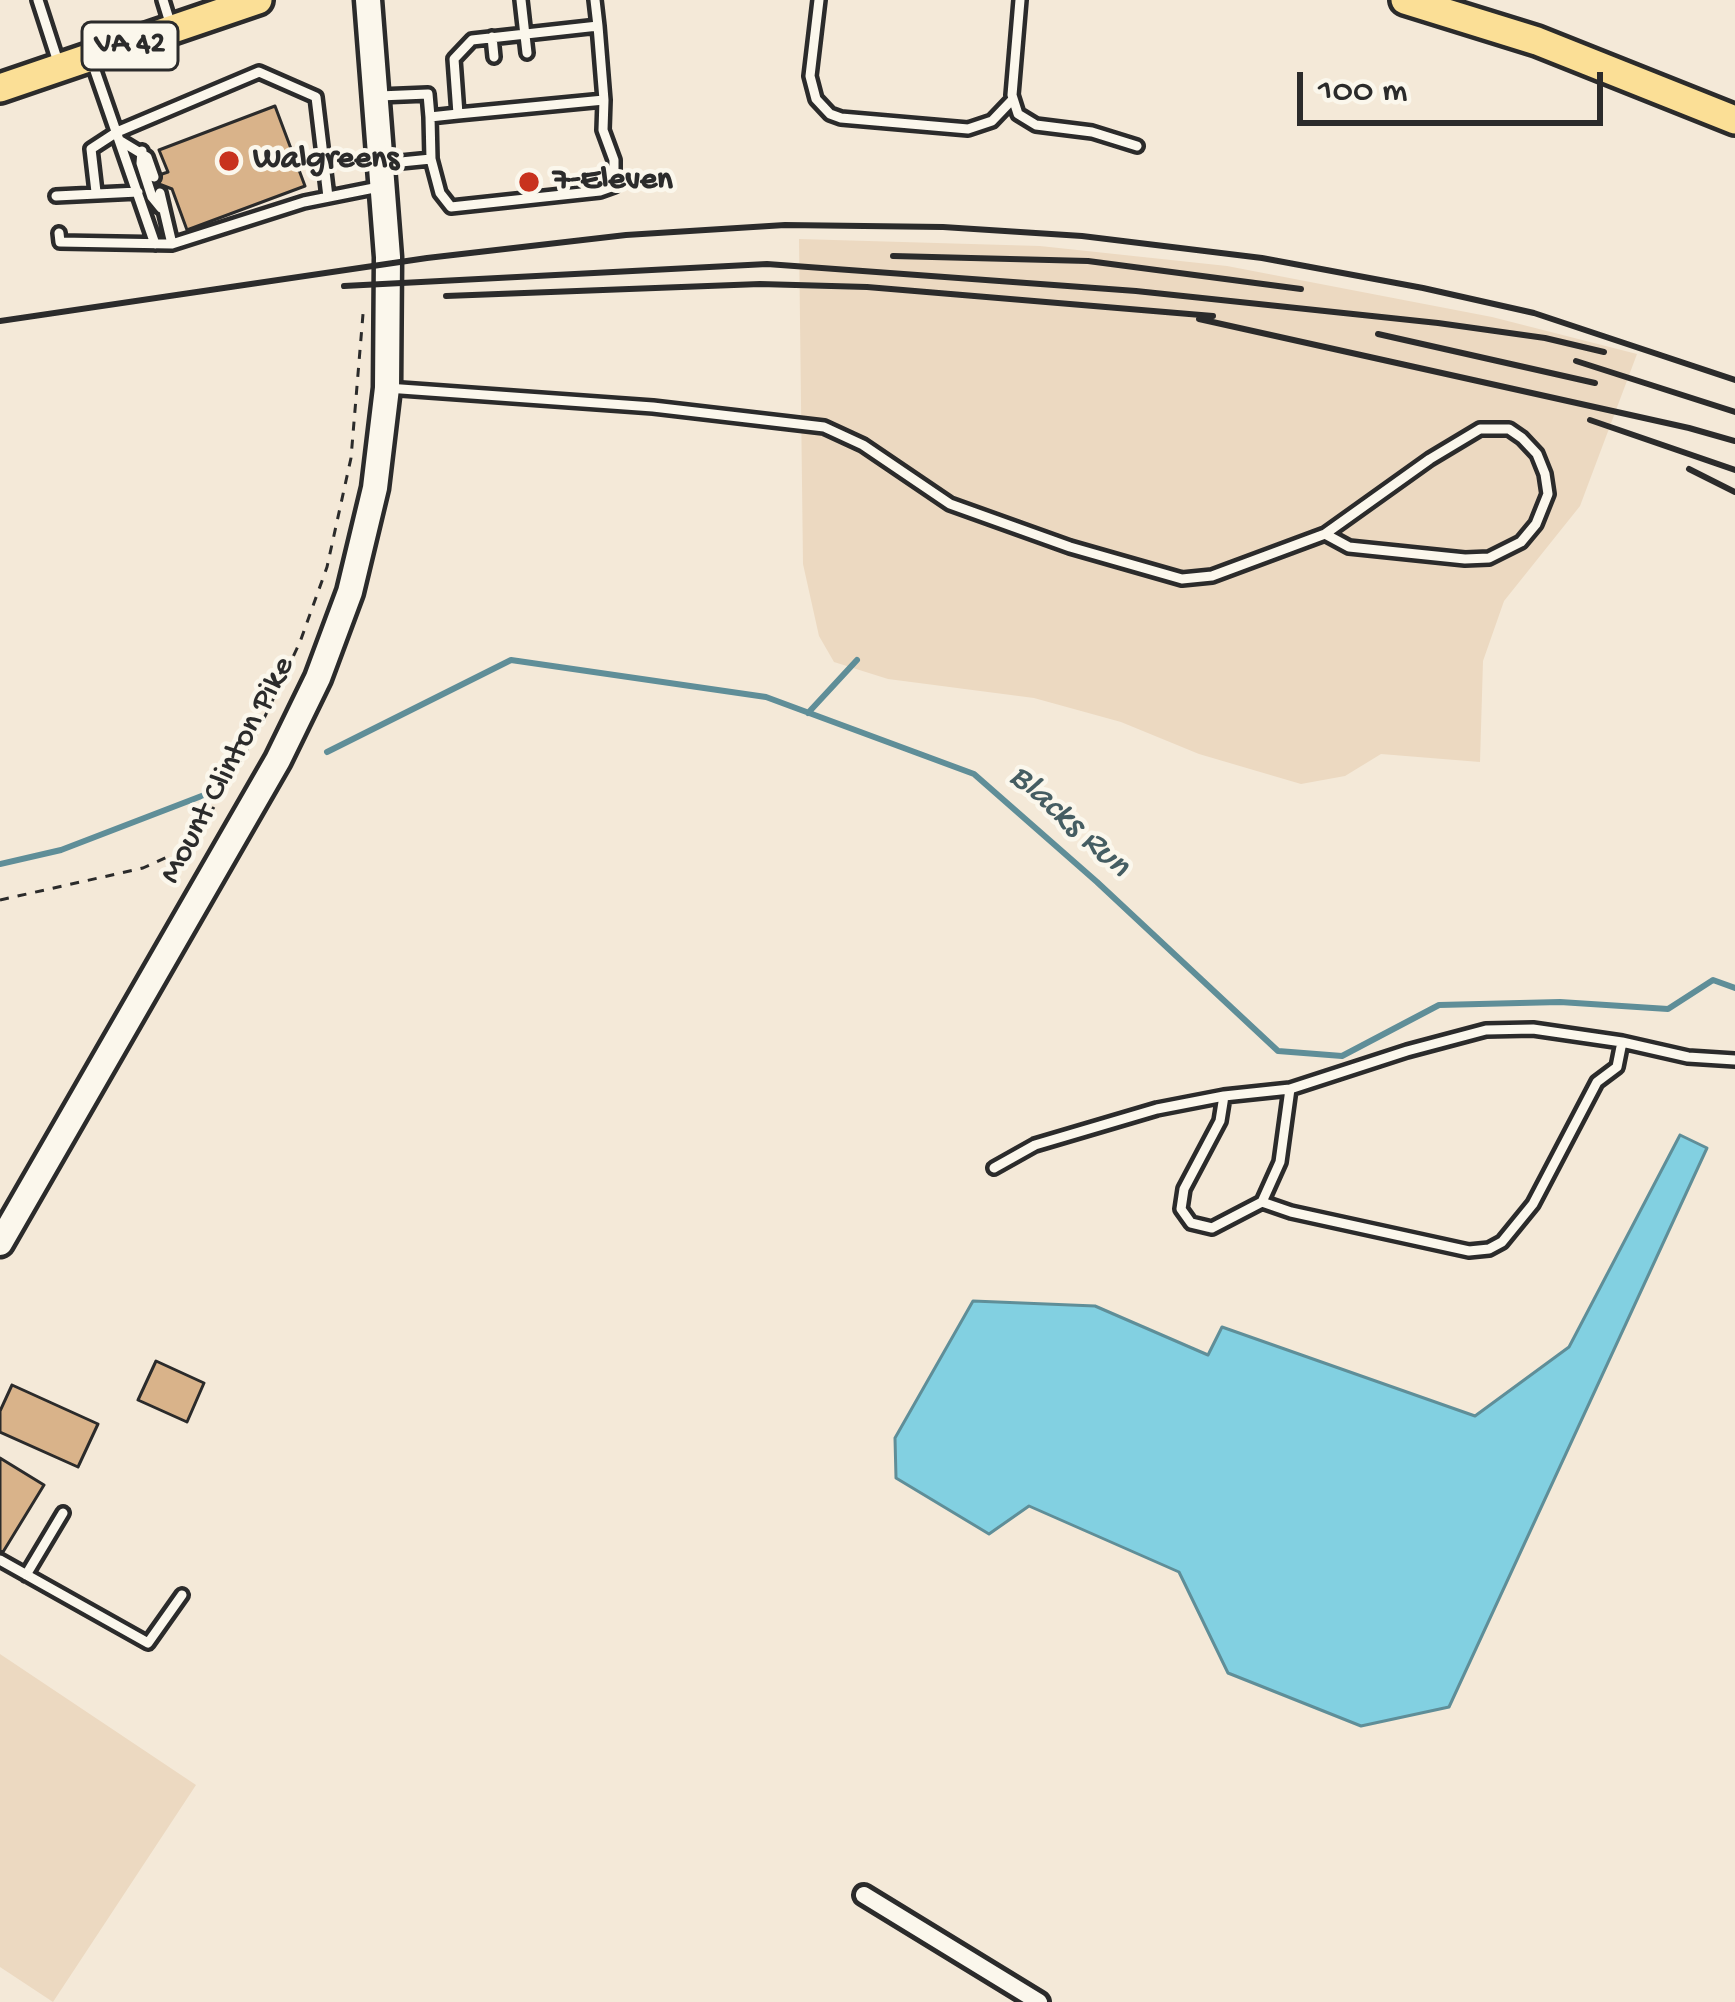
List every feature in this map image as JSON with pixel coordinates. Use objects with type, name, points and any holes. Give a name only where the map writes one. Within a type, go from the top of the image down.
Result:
[{"type":"main road","name":"VA 42","points":[[0,88],[173,31],[208,9],[258,0]]},
{"type":"main road","name":"Mount Clinton Pike","points":[[0,1243],[278,760],[318,678],[364,541],[387,388],[388,311],[368,0]]},
{"type":"main road","points":[[1405,0],[1537,41],[1735,120]]},
{"type":"street","points":[[864,1895],[1039,2002]]},
{"type":"lane","points":[[38,0],[61,70]]},
{"type":"lane","points":[[163,0],[173,31]]},
{"type":"lane","points":[[521,0],[527,52]]},
{"type":"lane","points":[[374,97],[428,94],[431,159],[440,193],[451,207],[614,186],[614,160],[604,130],[595,0]]},
{"type":"lane","points":[[819,0],[810,76],[816,99],[830,114],[968,129],[992,122],[1012,99]]},
{"type":"lane","points":[[1020,0],[1012,99],[1018,113],[1034,124],[1105,135],[1137,146]]},
{"type":"lane","points":[[458,113],[454,59],[472,40],[598,26]]},
{"type":"lane","points":[[562,30],[564,47]]},
{"type":"lane","points":[[492,37],[494,56]]},
{"type":"lane","points":[[91,60],[155,244]]},
{"type":"lane","points":[[105,206],[96,192],[91,149],[260,72],[316,97],[328,197]]},
{"type":"lane","points":[[569,89],[571,102]]},
{"type":"lane","points":[[430,117],[533,99],[604,100]]},
{"type":"lane","points":[[118,136],[142,152],[154,177]]},
{"type":"lane","points":[[142,152],[152,197],[161,208]]},
{"type":"lane","points":[[59,233],[60,242],[106,237],[122,243],[172,244],[328,197],[431,159]]},
{"type":"lane","points":[[74,192],[74,207]]},
{"type":"lane","points":[[89,206],[96,192]]},
{"type":"lane","points":[[119,192],[120,206]]},
{"type":"lane","points":[[56,196],[138,192]]},
{"type":"lane","points":[[160,193],[172,244]]},
{"type":"lane","points":[[122,230],[122,243]]},
{"type":"lane","points":[[387,388],[653,407],[824,427],[863,445],[950,504],[1070,547],[1182,579],[1212,577],[1325,534],[1480,428],[1509,429],[1522,438],[1537,454],[1545,474],[1548,494],[1536,524],[1521,542],[1489,558],[1349,547],[1325,534]]},
{"type":"lane","points":[[994,1168],[1035,1145],[1157,1109],[1290,1089],[1486,1030],[1532,1029],[1688,1057],[1735,1060]]},
{"type":"lane","points":[[1262,1202],[1469,1251],[1489,1249],[1514,1231],[1534,1204],[1597,1082],[1617,1066],[1622,1042]]},
{"type":"lane","points":[[1224,1096],[1220,1121],[1184,1189],[1181,1209],[1191,1223],[1212,1228],[1262,1202],[1280,1162],[1290,1089]]},
{"type":"lane","points":[[26,1574],[63,1513]]},
{"type":"lane","points":[[0,1560],[148,1643],[182,1595]]},
{"type":"path","points":[[0,900],[143,868],[174,854],[200,831],[259,729],[307,623],[327,567],[351,458],[364,312],[388,311]]},
{"type":"shaded area","points":[[799,239],[1040,246],[1227,266],[1492,317],[1637,354],[1580,506],[1504,601],[1483,661],[1480,762],[1381,754],[1345,776],[1301,784],[1199,754],[1121,722],[1034,698],[888,679],[834,662],[819,636],[803,564]]},
{"type":"shaded area","points":[[0,1654],[196,1785],[53,2002],[0,1967]]},
{"type":"water","points":[[1680,1135],[1707,1148],[1449,1707],[1361,1726],[1228,1673],[1179,1572],[1029,1506],[989,1534],[896,1478],[895,1438],[973,1301],[1095,1306],[1208,1355],[1222,1327],[1475,1416],[1569,1347]]},
{"type":"building","name":"Walgreens","points":[[275,106],[305,186],[187,230],[172,189],[159,184],[168,172],[159,150]]},
{"type":"building","points":[[156,1361],[204,1383],[187,1422],[138,1400]]},
{"type":"building","points":[[12,1385],[98,1424],[78,1467],[0,1432],[0,1411]]},
{"type":"building","points":[[0,1458],[44,1485],[3,1552],[0,1551]]},
{"type":"waterway","name":"Blacks Run","points":[[327,752],[511,660],[766,697],[974,774],[1278,1051],[1342,1056],[1439,1005],[1560,1002],[1668,1009],[1713,980],[1735,988]]},
{"type":"waterway","points":[[808,713],[857,660]]},
{"type":"waterway","name":"Blacks Run","points":[[0,864],[61,850],[212,792]]},
{"type":"railway","points":[[0,321],[427,258],[626,235],[785,225],[943,227],[1082,236],[1262,258],[1423,288],[1534,313],[1735,380]]},
{"type":"railway","points":[[893,256],[1088,261],[1301,289]]},
{"type":"railway","points":[[344,286],[767,264],[1136,291],[1438,323],[1545,338],[1604,352]]},
{"type":"railway","points":[[446,296],[760,284],[867,287],[1213,316]]},
{"type":"railway","points":[[1199,319],[1735,441]]},
{"type":"railway","points":[[1378,334],[1595,383]]},
{"type":"railway","points":[[1576,361],[1735,412]]},
{"type":"railway","points":[[1590,420],[1735,470]]},
{"type":"railway","points":[[1689,469],[1735,492]]},
{"type":"place","name":"Walgreens","points":[[229,161]]},
{"type":"place","name":"7-Eleven","points":[[529,182]]}]
